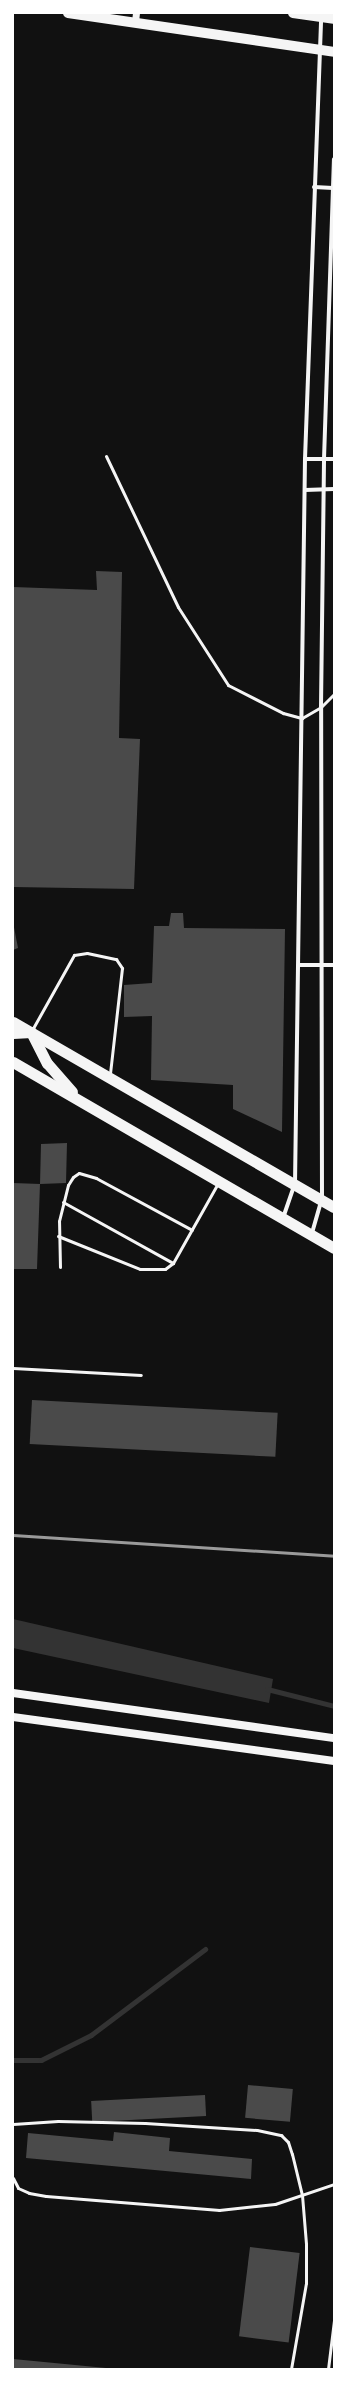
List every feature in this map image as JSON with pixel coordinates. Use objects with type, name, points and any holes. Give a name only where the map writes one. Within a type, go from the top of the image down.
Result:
[{"type":"highway","points":[[13,1022],[334,1207]]},
{"type":"highway","points":[[13,1033],[31,1032]]},
{"type":"highway","points":[[31,1032],[60,1080],[86,1104]]},
{"type":"highway","points":[[13,1062],[334,1248]]},
{"type":"main road","points":[[68,13],[135,18],[318,51],[334,52]]},
{"type":"main road","points":[[293,13],[334,19]]},
{"type":"main road","points":[[13,1693],[334,1738]]},
{"type":"main road","points":[[13,1717],[163,1740],[303,1755],[334,1761]]},
{"type":"street","points":[[283,1219],[295,1184],[305,459],[318,51],[321,17]]},
{"type":"street","points":[[311,1235],[322,1199],[321,707],[324,459],[334,159]]},
{"type":"street","points":[[314,187],[333,188]]},
{"type":"street","points":[[305,459],[334,459]]},
{"type":"street","points":[[305,490],[334,490]]},
{"type":"street","points":[[298,965],[334,965]]},
{"type":"lane","points":[[106,456],[178,607],[222,677],[236,690],[291,716],[302,718],[321,707],[334,694]]},
{"type":"lane","points":[[31,1032],[74,955],[83,953],[116,958],[122,968],[110,1078]]},
{"type":"lane","points":[[60,1267],[58,1236],[63,1202],[73,1177],[86,1174],[192,1230]]},
{"type":"lane","points":[[58,1236],[140,1269],[158,1271],[165,1269],[173,1263],[219,1182]]},
{"type":"lane","points":[[63,1202],[173,1263]]},
{"type":"lane","points":[[13,1368],[141,1375]]},
{"type":"lane","points":[[13,2124],[58,2121],[138,2123],[273,2132],[281,2135],[288,2142],[302,2195],[306,2244],[306,2283],[290,2369]]},
{"type":"lane","points":[[13,2178],[18,2188],[29,2193],[46,2196],[218,2210],[275,2204],[334,2184]]},
{"type":"lane","points":[[328,2369],[334,2320]]},
{"type":"shaded area","points":[[13,1619],[273,1679],[269,1703],[13,1648]]},
{"type":"building","points":[[96,571],[122,572],[119,738],[140,739],[134,889],[13,887],[13,587],[97,590]]},
{"type":"building","points":[[171,913],[183,913],[184,928],[285,929],[282,1132],[233,1109],[233,1085],[151,1080],[152,1016],[124,1017],[124,985],[152,983],[154,926],[169,926]]},
{"type":"building","points":[[13,922],[18,948],[13,950]]},
{"type":"building","points":[[67,1143],[66,1183],[40,1184],[41,1144]]},
{"type":"building","points":[[13,1183],[40,1184],[37,1269],[13,1269]]},
{"type":"building","points":[[32,1400],[278,1413],[275,1457],[30,1444]]},
{"type":"building","points":[[248,2085],[293,2089],[290,2122],[245,2118]]},
{"type":"building","points":[[205,2095],[206,2116],[92,2122],[91,2101]]},
{"type":"building","points":[[114,2132],[170,2138],[169,2151],[252,2159],[251,2179],[26,2158],[28,2133],[113,2141]]},
{"type":"building","points":[[250,2247],[300,2253],[289,2342],[239,2336]]},
{"type":"building","points":[[13,2359],[106,2368],[106,2369],[13,2369]]},
{"type":"waterway","points":[[267,1689],[334,1706]]},
{"type":"waterway","points":[[13,2060],[41,2060],[91,2035],[205,1949]]},
{"type":"railway","points":[[13,1535],[334,1556]]}]
